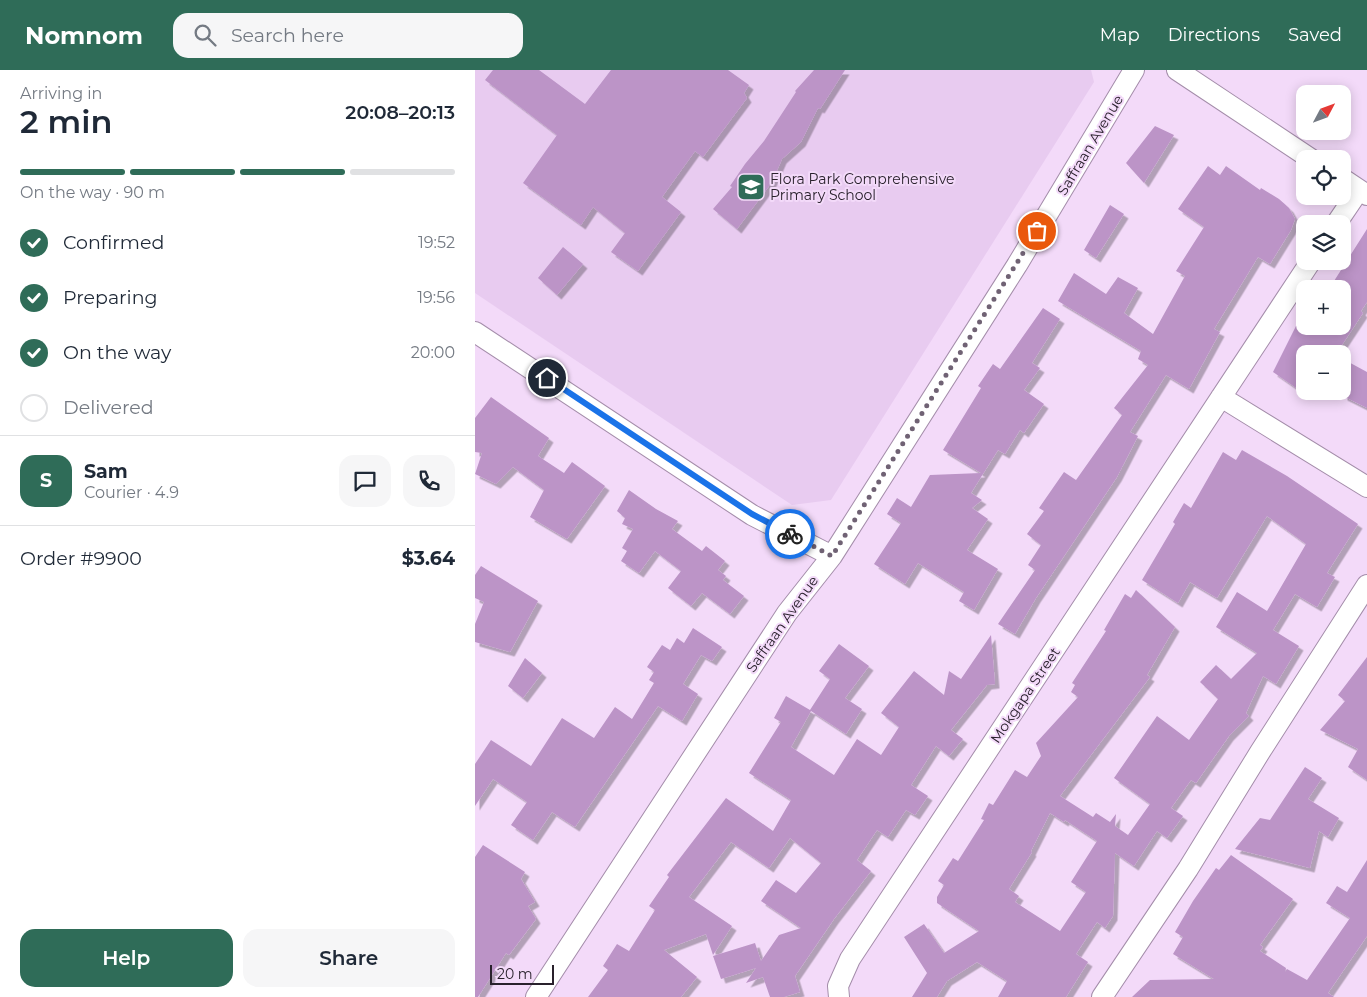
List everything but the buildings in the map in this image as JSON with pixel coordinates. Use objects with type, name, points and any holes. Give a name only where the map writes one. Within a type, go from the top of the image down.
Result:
[{"type":"street","name":"Saffraan Avenue","points":[[536,997],[787,613],[832,556],[1017,264],[1134,70]]},
{"type":"street","points":[[1177,70],[1297,150]]},
{"type":"street","points":[[1341,215],[1356,188]]},
{"type":"street","name":"Mokgapa Street","points":[[839,997],[838,986],[850,959],[1305,270]]},
{"type":"street","points":[[475,332],[752,514],[832,556]]},
{"type":"street","points":[[1221,397],[1367,487]]},
{"type":"street","points":[[1102,997],[1187,869],[1367,585]]},
{"type":"shaded area","name":"Flora Park Comprehensive Primary School","points":[[475,70],[1091,70],[1094,82],[831,500],[792,505],[475,293]]},
{"type":"way so far","points":[[790,534],[832,556],[1037,231]]},
{"type":"place","name":"Flora Park Comprehensive Primary School","points":[[751,187]]},
{"type":"route","points":[[547,378],[752,514],[790,534]]}]
